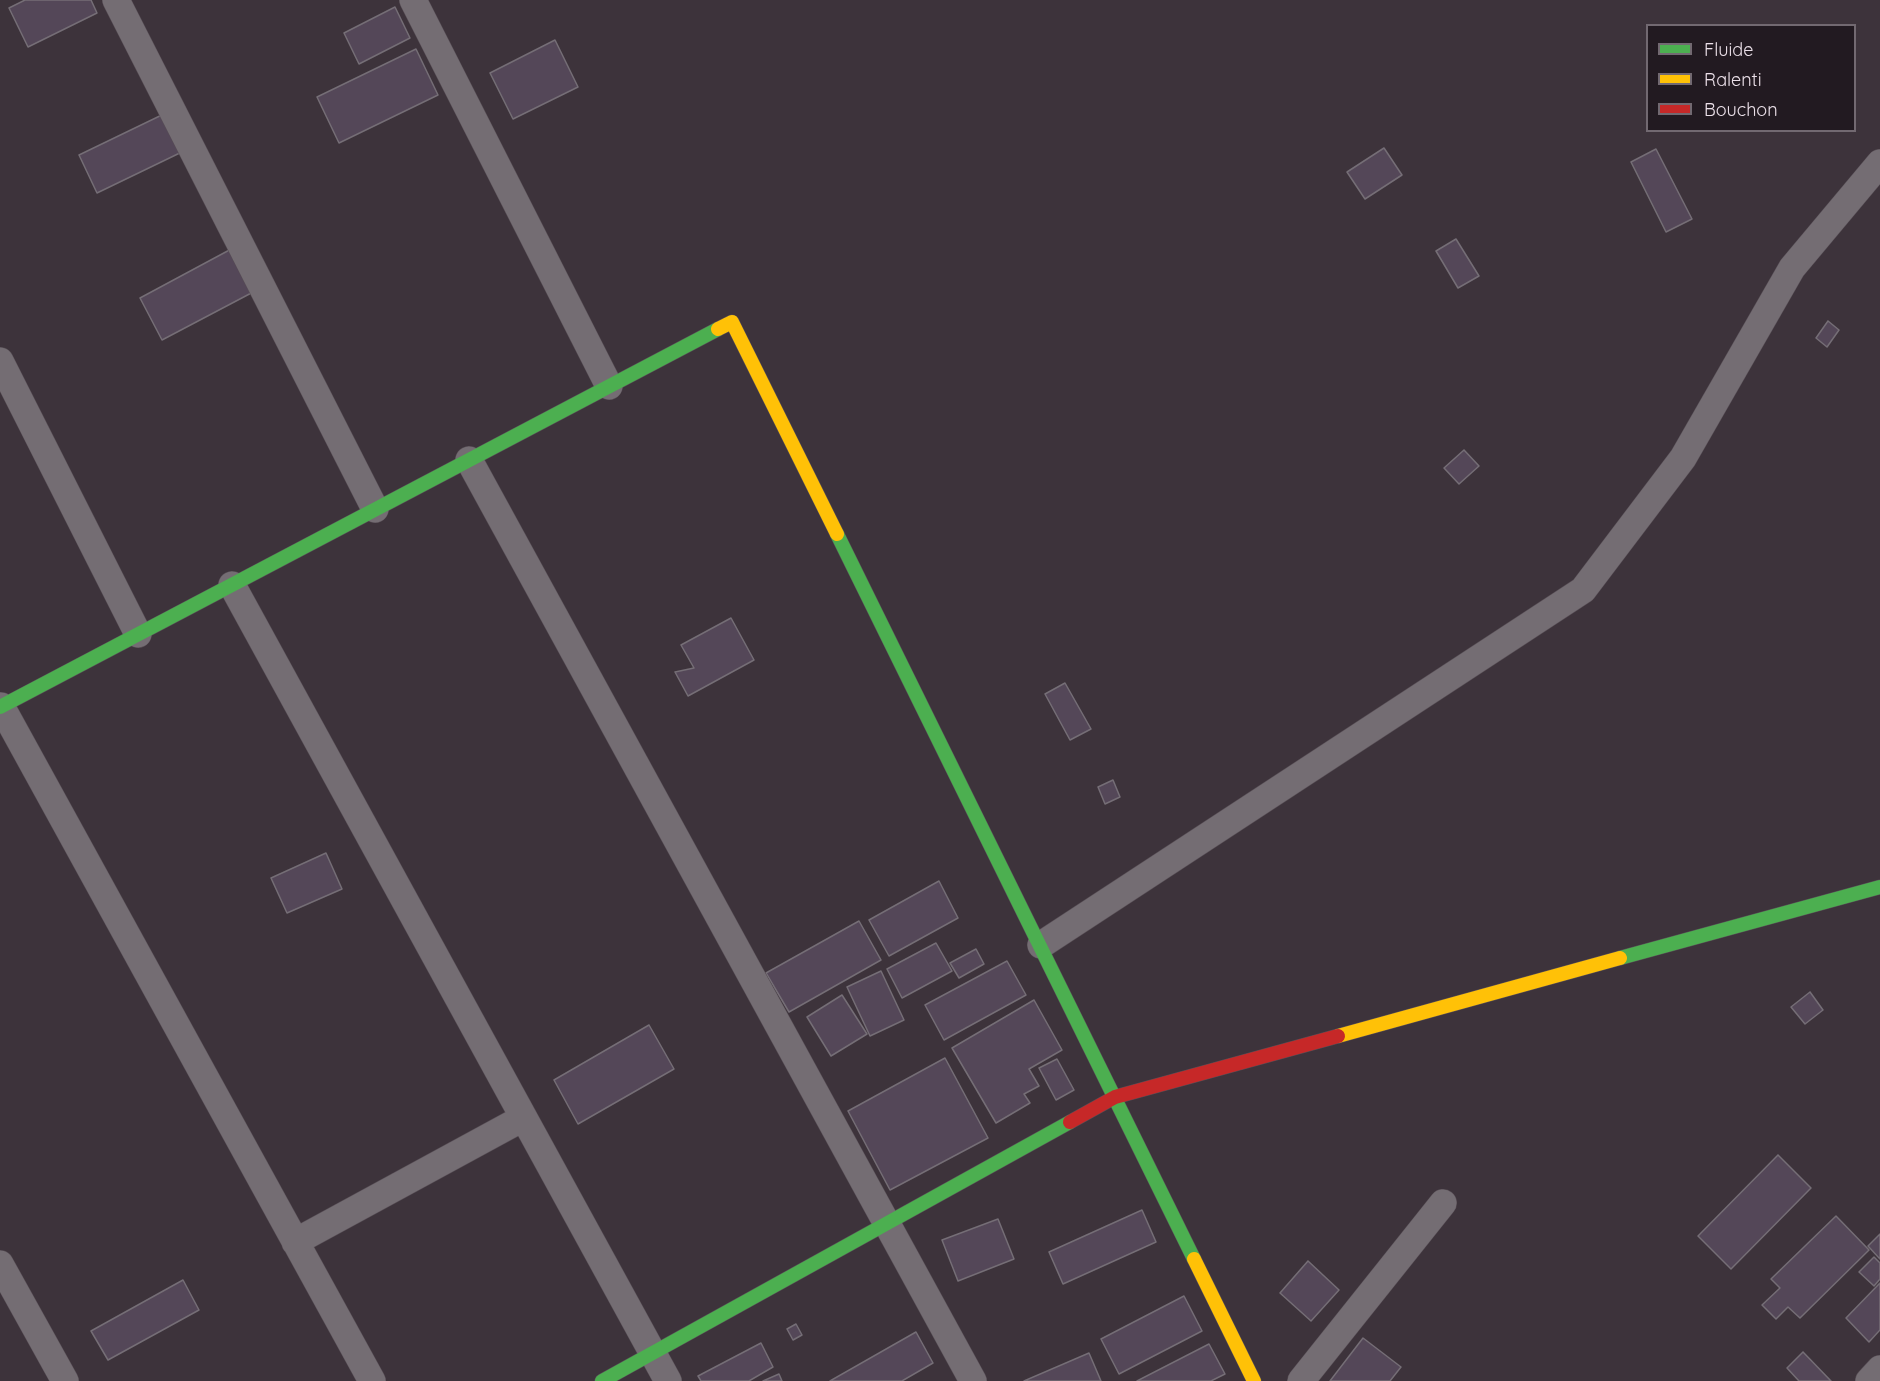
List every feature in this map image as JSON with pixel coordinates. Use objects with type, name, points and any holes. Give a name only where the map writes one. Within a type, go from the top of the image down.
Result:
[{"type":"street","points":[[116,0],[375,509]]},
{"type":"street","points":[[413,0],[609,386]]},
{"type":"street","points":[[1041,945],[1583,590],[1683,458],[1792,268],[1880,163]]},
{"type":"street","points":[[372,1381],[0,707],[732,322],[1254,1381]]},
{"type":"street","points":[[0,361],[138,634]]},
{"type":"street","points":[[469,460],[973,1381]]},
{"type":"street","points":[[232,585],[668,1381]]},
{"type":"street","points":[[602,1381],[1115,1096],[1880,887]]},
{"type":"street","points":[[295,1242],[524,1118]]},
{"type":"street","points":[[1301,1381],[1443,1203]]},
{"type":"street","points":[[0,1264],[65,1381]]},
{"type":"street","points":[[1869,1381],[1880,1369]]},
{"type":"building","points":[[25,0],[91,0],[97,13],[28,47],[9,8]]},
{"type":"building","points":[[395,7],[410,38],[359,64],[344,33]]},
{"type":"building","points":[[555,40],[578,87],[513,119],[490,73]]},
{"type":"building","points":[[416,49],[438,95],[339,143],[317,97]]},
{"type":"building","points":[[168,112],[186,150],[97,193],[79,155]]},
{"type":"building","points":[[1384,148],[1402,175],[1365,199],[1347,172]]},
{"type":"building","points":[[1656,149],[1692,219],[1666,232],[1631,162]]},
{"type":"building","points":[[1456,239],[1479,276],[1458,288],[1436,251]]},
{"type":"building","points":[[235,247],[257,290],[162,340],[140,298]]},
{"type":"building","points":[[1828,321],[1839,330],[1827,347],[1816,338]]},
{"type":"building","points":[[1464,450],[1479,466],[1459,484],[1444,468]]},
{"type":"building","points":[[731,618],[754,660],[688,696],[675,672],[694,668],[681,645]]},
{"type":"building","points":[[1065,683],[1091,729],[1070,740],[1045,694]]},
{"type":"building","points":[[1113,780],[1120,797],[1105,804],[1098,787]]},
{"type":"building","points":[[326,853],[342,889],[287,913],[271,878]]},
{"type":"building","points":[[939,881],[958,918],[889,956],[869,920]]},
{"type":"building","points":[[859,921],[881,960],[789,1012],[766,973]]},
{"type":"building","points":[[936,943],[952,971],[902,998],[887,969]]},
{"type":"building","points":[[976,949],[984,964],[959,978],[950,963]]},
{"type":"building","points":[[1007,961],[1026,995],[944,1040],[925,1005]]},
{"type":"building","points":[[881,971],[904,1020],[870,1036],[847,987]]},
{"type":"building","points":[[1810,992],[1823,1010],[1805,1024],[1791,1007]]},
{"type":"building","points":[[842,995],[867,1034],[831,1056],[807,1017]]},
{"type":"building","points":[[1034,1000],[1062,1050],[1029,1069],[1039,1086],[1024,1094],[1030,1103],[996,1123],[952,1048]]},
{"type":"building","points":[[649,1025],[674,1069],[578,1124],[554,1080]]},
{"type":"building","points":[[945,1058],[988,1138],[890,1190],[848,1111]]},
{"type":"building","points":[[1057,1059],[1074,1090],[1056,1100],[1039,1068]]},
{"type":"building","points":[[1778,1155],[1811,1188],[1731,1269],[1698,1236]]},
{"type":"building","points":[[1142,1210],[1156,1242],[1063,1284],[1049,1252]]},
{"type":"building","points":[[1836,1216],[1869,1250],[1800,1318],[1788,1307],[1776,1319],[1762,1305],[1780,1288],[1771,1279]]},
{"type":"building","points":[[998,1219],[1014,1259],[958,1281],[942,1240]]},
{"type":"building","points":[[1880,1234],[1880,1259],[1868,1246]]},
{"type":"building","points":[[1874,1257],[1880,1263],[1880,1279],[1874,1286],[1859,1272]]},
{"type":"building","points":[[1308,1261],[1339,1290],[1311,1321],[1280,1293]]},
{"type":"building","points":[[183,1280],[199,1310],[108,1360],[91,1331]]},
{"type":"building","points":[[1880,1283],[1880,1330],[1869,1342],[1846,1318]]},
{"type":"building","points":[[1184,1296],[1202,1331],[1119,1374],[1101,1339]]},
{"type":"building","points":[[796,1324],[802,1335],[793,1340],[787,1329]]},
{"type":"building","points":[[916,1332],[933,1363],[902,1381],[830,1381]]},
{"type":"building","points":[[1363,1338],[1401,1367],[1390,1381],[1330,1381]]},
{"type":"building","points":[[761,1343],[773,1367],[749,1381],[701,1381],[698,1376]]},
{"type":"building","points":[[1209,1344],[1225,1374],[1211,1381],[1137,1381]]},
{"type":"building","points":[[1803,1352],[1831,1381],[1799,1381],[1787,1368]]},
{"type":"building","points":[[1089,1353],[1101,1381],[1024,1381]]},
{"type":"building","points":[[779,1374],[782,1381],[763,1381]]},
{"type":"traffic: fast","points":[[0,707],[718,329]]},
{"type":"traffic: fast","points":[[837,534],[1194,1259]]},
{"type":"traffic: fast","points":[[1620,958],[1880,887]]},
{"type":"traffic: fast","points":[[602,1381],[1070,1122]]},
{"type":"traffic: slow","points":[[718,329],[732,322],[837,534]]},
{"type":"traffic: slow","points":[[1338,1036],[1620,958]]},
{"type":"traffic: slow","points":[[1194,1259],[1254,1381]]},
{"type":"traffic: jam","points":[[1070,1122],[1115,1097],[1338,1036]]}]
